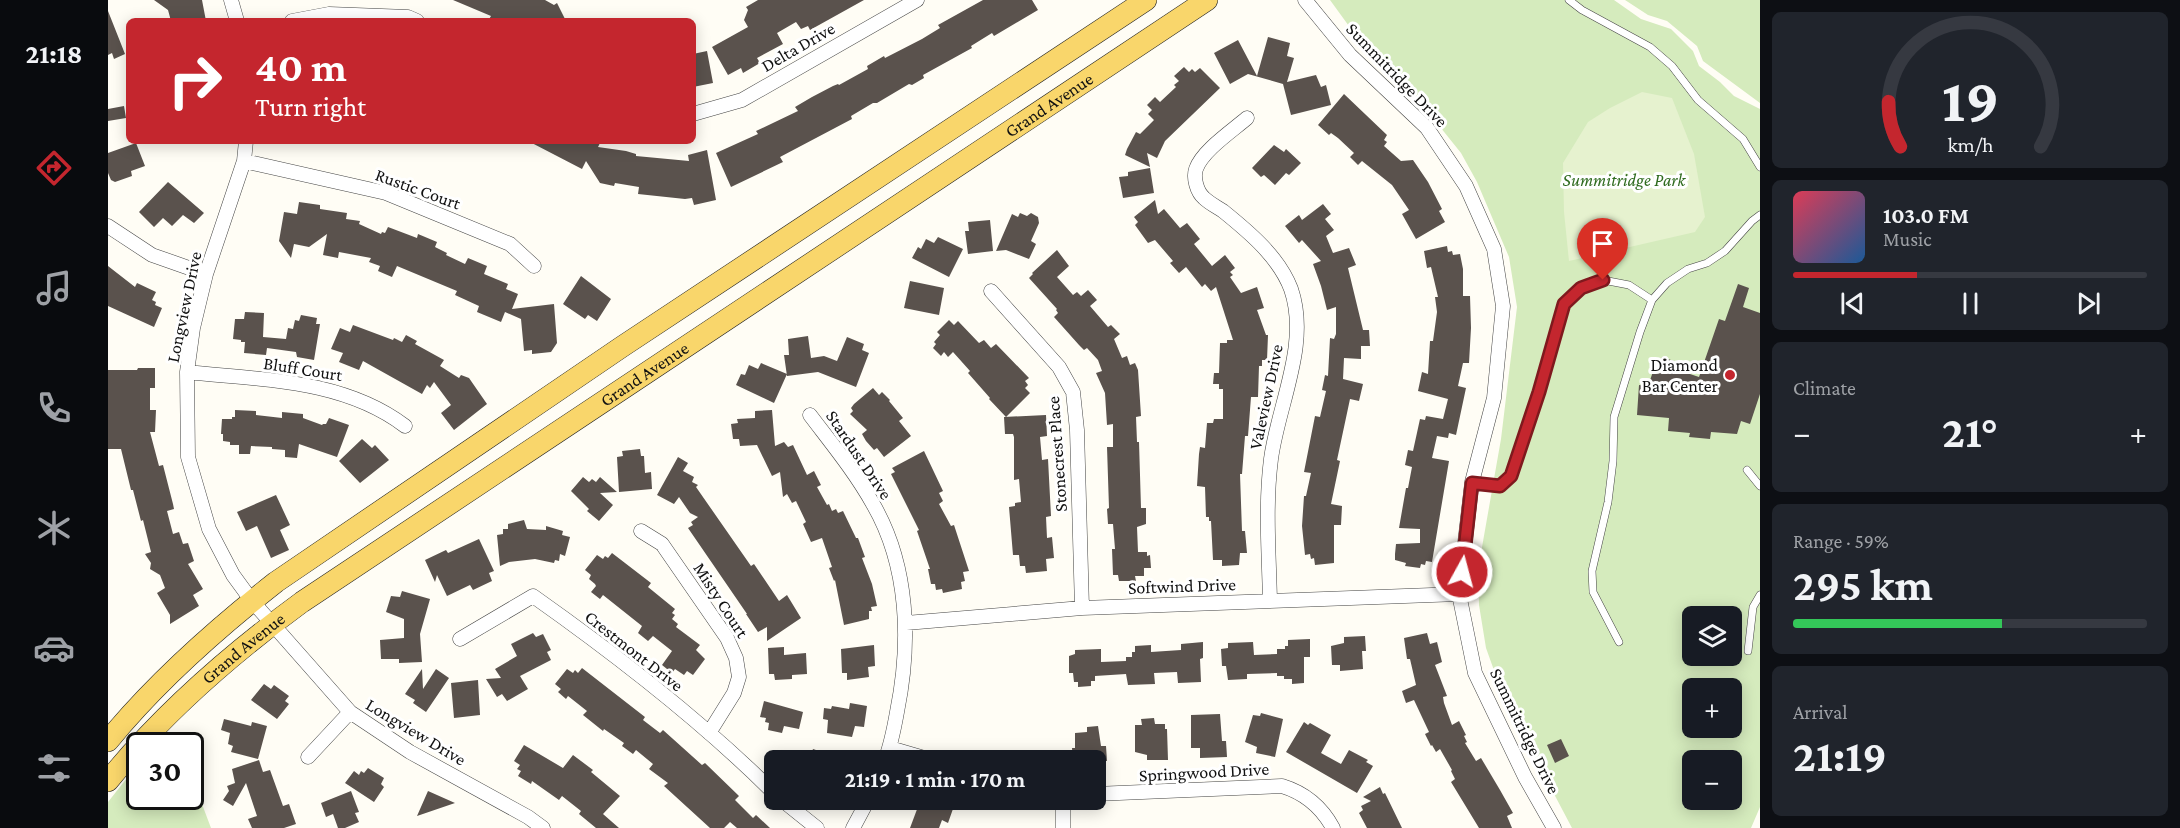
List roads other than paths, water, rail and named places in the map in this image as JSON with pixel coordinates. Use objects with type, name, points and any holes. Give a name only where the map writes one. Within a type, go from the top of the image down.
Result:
[{"type":"main road","name":"Grand Avenue","points":[[108,741],[158,684],[226,621],[276,582],[614,353],[1146,0]]},
{"type":"main road","name":"Grand Avenue","points":[[108,781],[129,754],[180,702],[271,625],[302,602],[1207,0]]},
{"type":"street","points":[[231,0],[236,18]]},
{"type":"street","name":"Delta Drive","points":[[696,113],[742,100],[917,0]]},
{"type":"street","name":"Summitridge Drive","points":[[1305,0],[1350,56],[1427,128],[1466,186],[1494,249],[1503,306],[1494,398],[1472,483],[1460,594],[1475,673],[1525,777],[1554,828]]},
{"type":"street","points":[[308,18],[329,14],[408,18]]},
{"type":"street","name":"Valeview Drive","points":[[1247,118],[1202,157],[1195,170],[1196,184],[1203,198],[1230,217],[1265,249],[1283,275],[1293,299],[1297,326],[1294,364],[1280,414],[1271,460],[1268,509],[1270,601]]},
{"type":"street","name":"Longview Drive","points":[[246,144],[244,161],[206,274],[187,372],[188,457],[209,529],[232,575],[252,601],[350,712],[410,752],[528,817],[543,828]]},
{"type":"street","name":"Rustic Court","points":[[244,161],[386,193],[510,244],[534,266]]},
{"type":"street","points":[[108,226],[152,255],[206,274]]},
{"type":"street","name":"Stonecrest Place","points":[[991,291],[1059,367],[1073,392],[1077,430],[1082,608]]},
{"type":"street","name":"Bluff Court","points":[[187,372],[312,386],[357,399],[387,412],[405,426]]},
{"type":"street","name":"Stardust Drive","points":[[810,415],[857,477],[874,506],[889,539],[900,576],[906,623],[904,680],[889,750]]},
{"type":"street","name":"Misty Court","points":[[641,531],[662,544],[727,638],[736,658],[739,677],[734,693],[709,733]]},
{"type":"street","name":"Softwind Drive","points":[[906,623],[1082,608],[1460,594]]},
{"type":"street","name":"Crestmont Drive","points":[[460,639],[533,596],[624,664],[742,761],[764,783]]},
{"type":"street","points":[[308,757],[350,712]]},
{"type":"street","name":"Springwood Drive","points":[[1106,794],[1282,786],[1298,791],[1313,802],[1333,828]]},
{"type":"street","points":[[794,810],[817,828]]},
{"type":"street","points":[[853,828],[863,810]]},
{"type":"street","points":[[1063,828],[1064,810]]},
{"type":"lane","points":[[1569,0],[1582,10],[1650,47],[1672,66],[1698,99],[1743,139],[1760,167]]},
{"type":"lane","points":[[1619,642],[1593,592],[1592,571],[1608,502],[1613,461],[1614,417],[1640,333],[1652,300],[1667,283],[1688,269],[1707,263],[1725,251],[1760,214]]},
{"type":"lane","points":[[1472,483],[1500,486],[1511,476],[1539,392],[1564,304],[1581,288],[1603,280],[1629,285],[1652,300]]},
{"type":"lane","points":[[1748,470],[1760,486]]},
{"type":"lane","points":[[1748,651],[1753,607],[1760,595]]},
{"type":"place","name":"Diamond Bar Center","points":[[1730,375]]},
{"type":"park label","name":"Summitridge Park","points":[[1624,180]]}]
